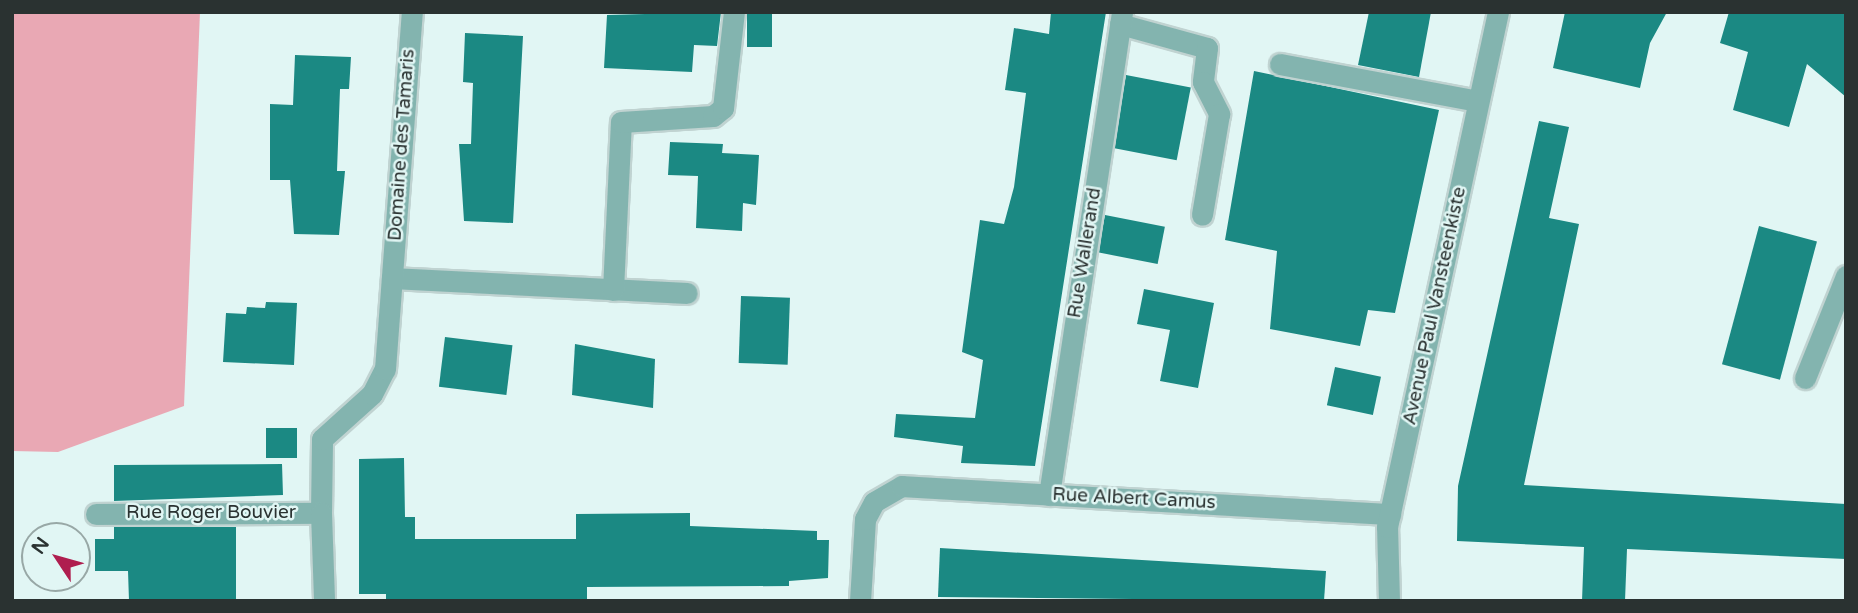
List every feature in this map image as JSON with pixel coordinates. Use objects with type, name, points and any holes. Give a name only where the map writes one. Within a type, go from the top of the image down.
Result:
[{"type":"street","name":"Domaine des Tamaris","points":[[321,513],[322,439],[383,378],[412,12]]},
{"type":"street","points":[[613,290],[621,122],[713,116],[723,108],[734,12]]},
{"type":"street","name":"Avenue Paul Vansteenkiste","points":[[1389,601],[1384,556],[1390,514],[1498,12]]},
{"type":"street","points":[[1121,18],[1207,48],[1203,82],[1219,114],[1202,215]]},
{"type":"street","name":"Rue Wallerand","points":[[1049,495],[1121,18]]},
{"type":"street","points":[[1280,64],[1478,101]]},
{"type":"street","points":[[1805,378],[1846,276]]},
{"type":"street","points":[[392,278],[687,293]]},
{"type":"street","name":"Rue Albert Camus","points":[[860,601],[863,528],[880,496],[908,485],[1390,514]]},
{"type":"street","name":"Rue Roger Bouvier","points":[[96,514],[321,513],[324,601]]},
{"type":"shaded area","points":[[12,12],[200,12],[184,406],[58,452],[12,451]]},
{"type":"building","points":[[721,12],[717,46],[694,45],[692,72],[604,68],[607,15]]},
{"type":"building","points":[[747,12],[772,12],[772,47],[747,47]]},
{"type":"building","points":[[1051,12],[1106,12],[1035,466],[961,463],[963,446],[894,437],[896,414],[975,418],[983,360],[962,352],[980,220],[1004,224],[1014,187],[1026,93],[1005,90],[1014,28],[1049,34]]},
{"type":"building","points":[[1369,12],[1431,12],[1419,77],[1358,65]]},
{"type":"building","points":[[1565,12],[1667,12],[1650,43],[1640,88],[1553,68]]},
{"type":"building","points":[[1729,12],[1846,12],[1846,97],[1807,64],[1789,127],[1733,110],[1748,52],[1720,43]]},
{"type":"building","points":[[465,33],[523,36],[513,223],[464,221],[459,144],[471,144],[473,83],[463,82]]},
{"type":"building","points":[[295,55],[351,57],[349,89],[340,89],[337,171],[345,171],[339,235],[294,234],[290,180],[270,180],[270,104],[293,105]]},
{"type":"building","points":[[1254,71],[1439,110],[1395,313],[1368,310],[1360,346],[1270,329],[1277,251],[1225,240]]},
{"type":"building","points":[[1126,75],[1191,88],[1177,160],[1112,148]]},
{"type":"building","points":[[1539,121],[1569,127],[1549,218],[1579,224],[1524,485],[1846,504],[1846,559],[1627,549],[1625,601],[1582,601],[1584,547],[1457,541],[1458,486]]},
{"type":"building","points":[[670,142],[723,144],[722,153],[759,155],[756,205],[743,203],[742,231],[696,228],[698,176],[668,175]]},
{"type":"building","points":[[1105,215],[1165,227],[1158,264],[1098,252]]},
{"type":"building","points":[[1759,226],[1817,242],[1780,380],[1722,364]]},
{"type":"building","points":[[1144,289],[1214,303],[1198,388],[1160,381],[1170,330],[1137,324]]},
{"type":"building","points":[[741,296],[790,298],[788,365],[739,363]]},
{"type":"building","points":[[266,302],[297,303],[294,365],[223,362],[226,313],[246,314],[247,307],[265,308]]},
{"type":"building","points":[[445,337],[512,345],[506,395],[439,387]]},
{"type":"building","points":[[575,344],[655,359],[653,408],[572,395]]},
{"type":"building","points":[[1335,367],[1381,377],[1373,415],[1327,405]]},
{"type":"building","points":[[266,428],[297,428],[297,458],[266,458]]},
{"type":"building","points":[[404,458],[405,517],[415,517],[415,539],[576,539],[576,514],[690,513],[690,526],[817,531],[817,540],[829,540],[828,578],[789,581],[789,586],[587,587],[587,599],[386,600],[386,594],[359,594],[359,459]]},
{"type":"building","points":[[282,464],[283,495],[114,501],[114,465]]},
{"type":"building","points":[[114,527],[236,527],[236,601],[129,601],[128,571],[95,571],[95,539],[114,539]]},
{"type":"building","points":[[940,548],[1326,571],[1324,601],[938,597]]}]
